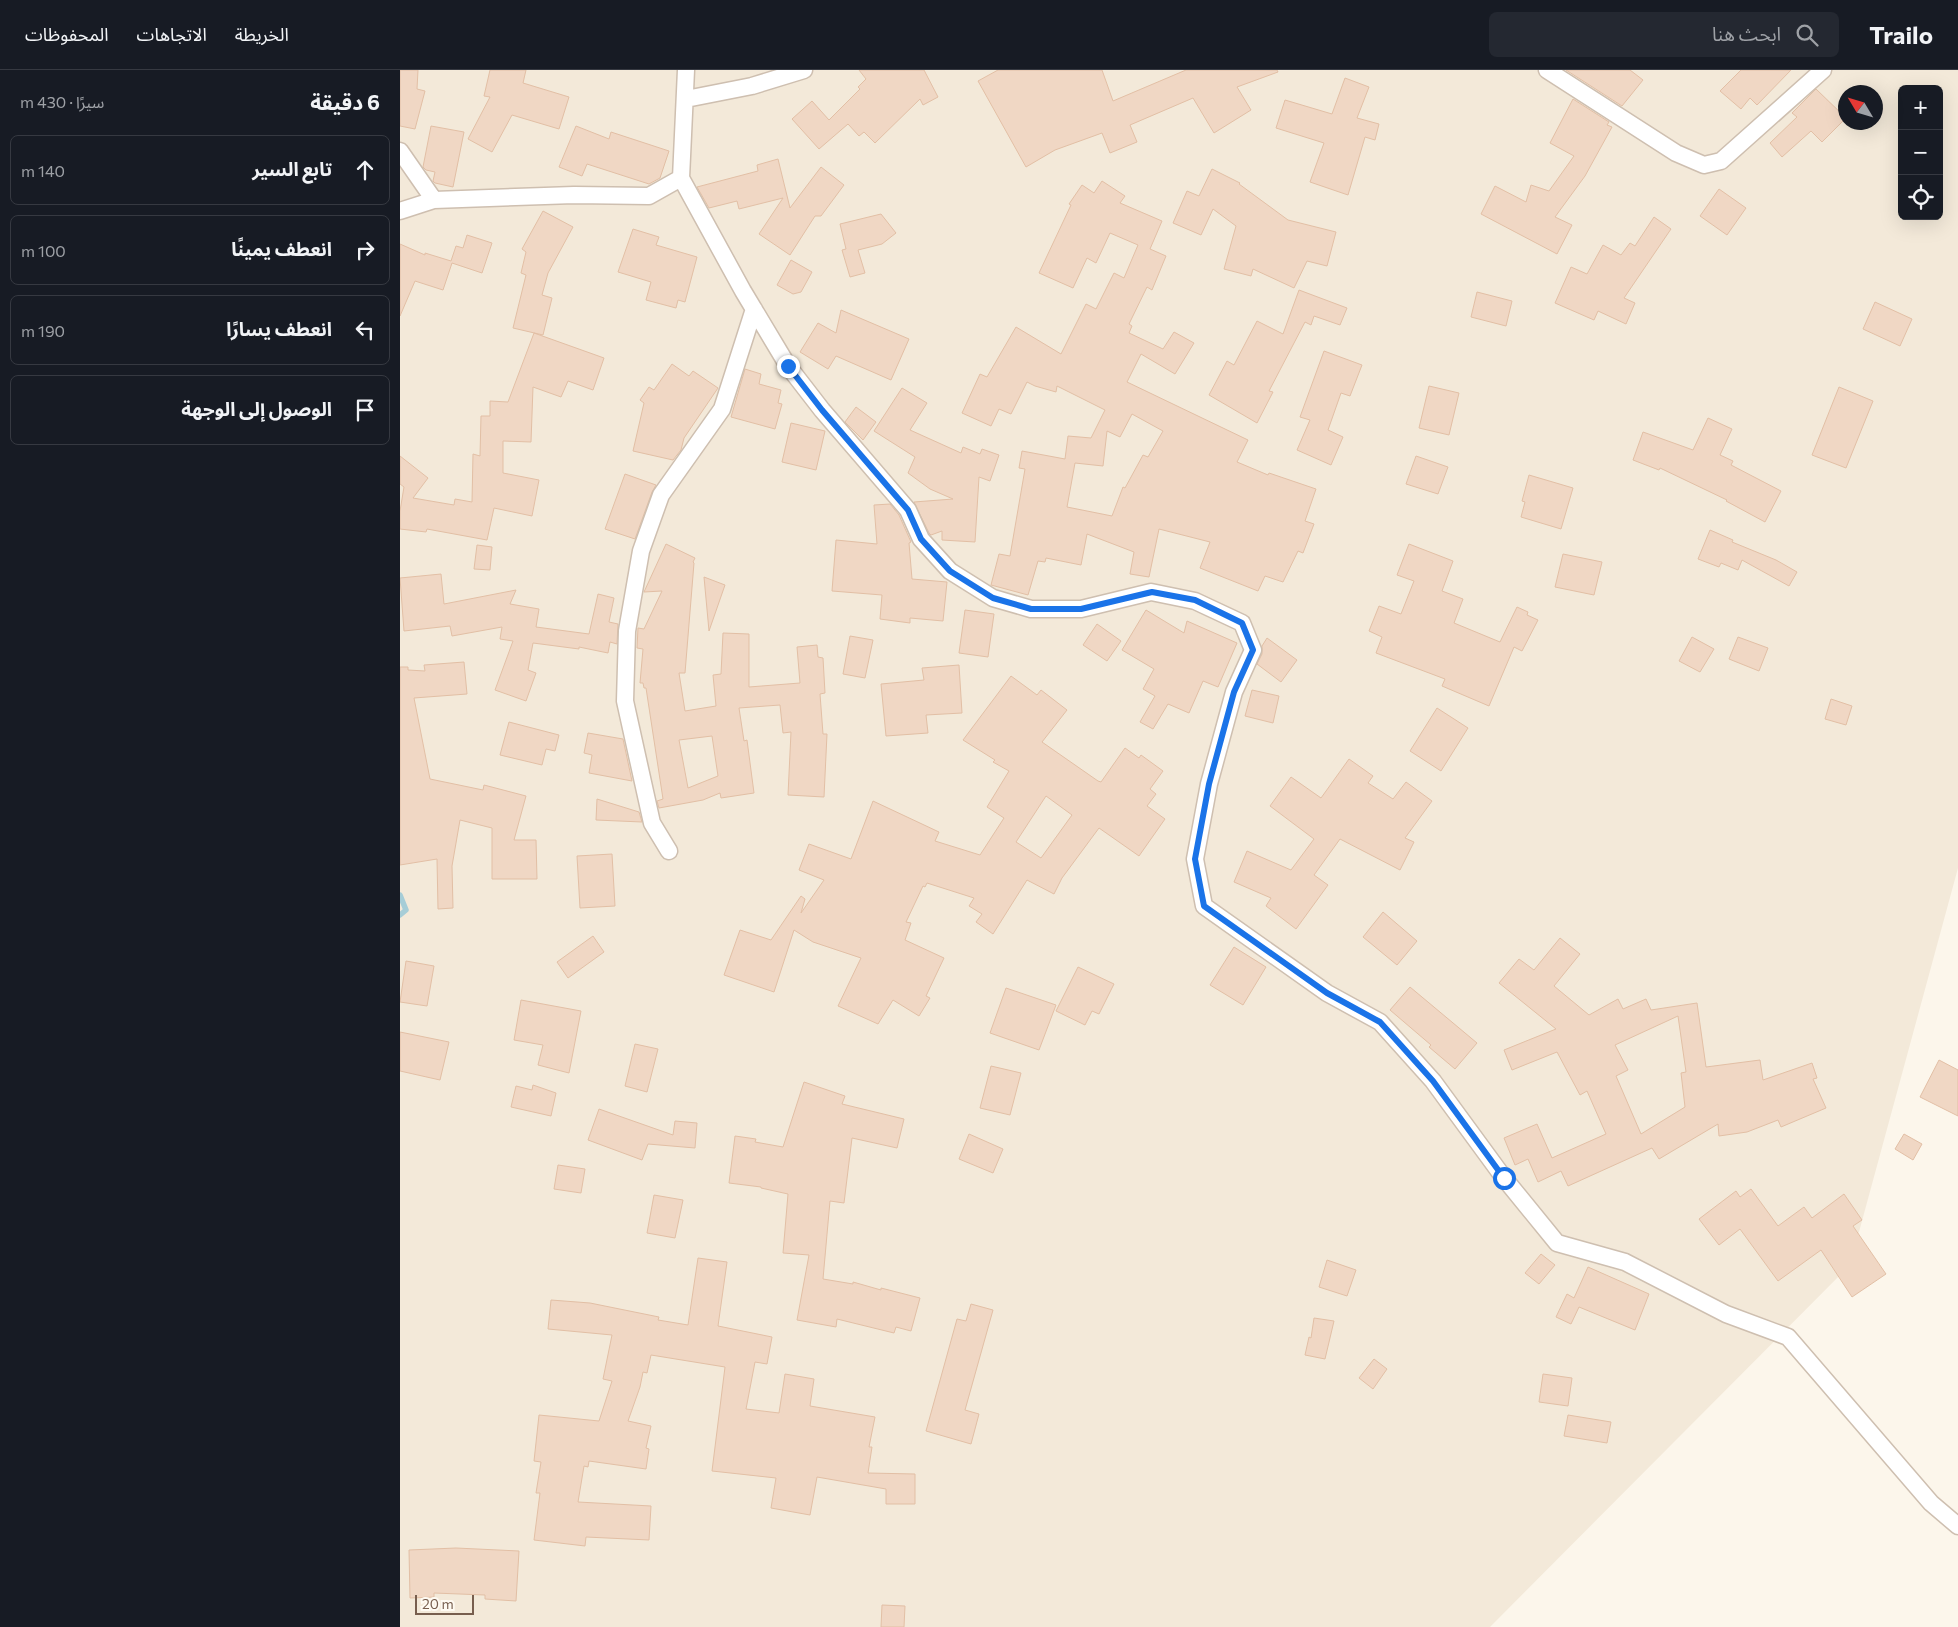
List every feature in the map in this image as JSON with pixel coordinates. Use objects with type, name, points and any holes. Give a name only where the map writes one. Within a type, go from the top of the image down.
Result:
[{"type":"street","points":[[686,70],[681,178],[788,366],[822,410],[908,510],[921,539],[950,571],[993,598],[1031,609],[1081,609],[1152,592],[1195,600],[1242,623],[1253,650],[1234,692],[1209,784],[1195,859],[1204,906],[1327,993],[1380,1022],[1433,1081],[1504,1178],[1557,1243],[1625,1262],[1726,1314],[1788,1338],[1931,1503],[1958,1526]]},
{"type":"street","points":[[686,99],[752,86],[804,70]]},
{"type":"street","points":[[1547,70],[1676,153],[1704,164],[1720,161],[1823,70]]},
{"type":"street","points":[[400,151],[434,200]]},
{"type":"street","points":[[400,211],[434,200],[574,195],[649,196],[681,178]]},
{"type":"street","points":[[669,851],[652,823],[625,701],[628,630],[641,551],[661,495],[722,409],[754,309]]},
{"type":"shaded area","points":[[400,70],[1958,70],[1958,868],[1850,1265],[1490,1627],[400,1627]]},
{"type":"building","points":[[400,70],[418,70],[417,89],[425,91],[415,129],[400,126]]},
{"type":"building","points":[[490,70],[526,70],[523,83],[569,97],[559,129],[512,115],[492,152],[468,139],[490,97],[484,96]]},
{"type":"building","points":[[859,70],[924,70],[938,97],[923,105],[920,99],[875,143],[864,132],[859,136],[848,124],[819,149],[792,119],[812,101],[829,120],[860,89],[858,87],[866,79]]},
{"type":"building","points":[[998,70],[1102,70],[1113,101],[1186,70],[1277,70],[1278,72],[1237,87],[1251,110],[1214,133],[1193,98],[1130,125],[1137,142],[1110,153],[1102,133],[1055,150],[1026,167],[978,81]]},
{"type":"building","points":[[1566,70],[1630,70],[1643,80],[1622,106]]},
{"type":"building","points":[[1741,70],[1791,70],[1757,105],[1750,98],[1741,109],[1720,91]]},
{"type":"building","points":[[1345,78],[1369,87],[1357,118],[1379,124],[1375,140],[1365,137],[1348,195],[1310,182],[1324,143],[1276,128],[1285,100],[1332,114]]},
{"type":"building","points":[[1816,89],[1838,110],[1838,126],[1822,142],[1811,131],[1782,157],[1770,143],[1797,117],[1792,113]]},
{"type":"building","points":[[1573,99],[1609,122],[1607,125],[1612,127],[1585,176],[1555,217],[1572,225],[1557,254],[1481,214],[1495,186],[1526,202],[1531,185],[1549,191],[1574,156],[1550,143]]},
{"type":"building","points":[[431,126],[464,132],[453,187],[435,183],[433,181],[435,172],[426,170],[423,167]]},
{"type":"building","points":[[576,126],[609,139],[611,132],[669,151],[660,178],[649,184],[587,164],[582,176],[559,167]]},
{"type":"building","points":[[778,159],[790,208],[821,167],[844,185],[821,216],[815,216],[790,255],[759,234],[783,198],[739,209],[737,201],[709,208],[697,187],[758,171],[757,165]]},
{"type":"building","points":[[1212,169],[1240,183],[1288,220],[1336,232],[1327,266],[1307,261],[1294,288],[1253,269],[1251,276],[1224,269],[1236,226],[1213,209],[1201,235],[1173,223],[1187,191],[1199,196]]},
{"type":"building","points":[[1102,181],[1125,196],[1120,203],[1162,221],[1150,249],[1166,256],[1152,290],[1147,287],[1129,324],[1132,326],[1129,333],[1163,349],[1174,332],[1194,343],[1175,374],[1141,354],[1127,382],[1248,440],[1237,462],[1268,475],[1269,473],[1316,489],[1305,521],[1314,524],[1303,553],[1298,551],[1283,582],[1265,576],[1258,591],[1200,568],[1210,542],[1159,529],[1149,577],[1130,574],[1134,552],[1087,534],[1081,565],[1046,558],[1045,562],[1038,561],[1028,595],[991,585],[999,554],[1010,556],[1025,469],[1019,468],[1022,451],[1065,459],[1068,436],[1091,438],[1105,410],[1057,386],[1056,392],[1027,382],[1011,414],[999,409],[991,426],[962,413],[980,374],[987,377],[1016,327],[1061,354],[1086,304],[1096,309],[1114,273],[1124,278],[1138,245],[1110,233],[1096,263],[1087,258],[1073,288],[1039,273],[1071,205],[1069,204],[1082,185],[1094,193]],"holes":[[[1132,414],[1163,431],[1148,457],[1143,455],[1125,488],[1123,487],[1112,516],[1067,507],[1075,463],[1103,466],[1107,431],[1120,437]]]},
{"type":"building","points":[[1719,189],[1746,208],[1727,235],[1700,216]]},
{"type":"building","points":[[543,211],[573,227],[548,273],[542,295],[552,298],[543,335],[513,328],[526,275],[521,273],[526,252],[522,249]]},
{"type":"building","points":[[881,214],[896,233],[882,244],[858,250],[865,273],[850,277],[842,250],[846,249],[840,224]]},
{"type":"building","points":[[1654,217],[1671,229],[1624,298],[1635,303],[1626,324],[1598,311],[1594,320],[1555,303],[1571,267],[1587,274],[1603,245],[1621,255],[1630,243],[1635,246]]},
{"type":"building","points":[[633,229],[659,237],[656,245],[697,257],[685,302],[678,300],[676,308],[646,300],[651,282],[618,272]]},
{"type":"building","points":[[467,235],[492,243],[482,273],[452,263],[443,290],[415,281],[400,316],[400,244],[425,255],[425,253],[451,261],[456,246],[463,248]]},
{"type":"building","points":[[791,260],[812,272],[801,292],[793,294],[777,285]]},
{"type":"building","points":[[1299,290],[1347,308],[1340,325],[1314,316],[1311,325],[1305,322],[1269,391],[1273,392],[1257,423],[1209,395],[1227,361],[1234,365],[1257,321],[1283,334]]},
{"type":"building","points":[[1477,292],[1512,301],[1506,326],[1471,317]]},
{"type":"building","points":[[1875,302],[1912,319],[1900,346],[1863,329]]},
{"type":"building","points":[[841,310],[909,339],[891,380],[836,356],[828,369],[800,352],[818,323],[836,333]]},
{"type":"building","points":[[534,333],[604,358],[593,390],[568,381],[561,397],[533,387],[531,442],[503,441],[503,473],[539,480],[532,516],[494,508],[487,540],[427,529],[426,532],[400,529],[400,511],[404,487],[400,484],[400,456],[428,478],[413,498],[454,505],[455,499],[472,502],[473,454],[480,456],[481,416],[490,416],[490,401],[508,402]]},
{"type":"building","points":[[1324,351],[1362,365],[1350,396],[1341,393],[1328,430],[1343,437],[1331,465],[1297,450],[1310,420],[1300,417]]},
{"type":"building","points":[[672,364],[689,376],[693,371],[718,388],[684,438],[681,450],[673,460],[633,451],[644,403],[640,400],[649,387],[654,390]]},
{"type":"building","points":[[745,369],[761,374],[759,384],[781,390],[778,403],[782,404],[775,429],[731,417]]},
{"type":"building","points":[[1429,386],[1459,393],[1449,435],[1419,428]]},
{"type":"building","points":[[1839,387],[1873,401],[1846,468],[1812,455]]},
{"type":"building","points":[[902,388],[927,403],[910,430],[961,453],[963,447],[980,454],[982,449],[999,455],[990,481],[979,477],[975,542],[942,540],[942,531],[931,535],[929,533],[914,502],[953,499],[930,489],[908,473],[915,457],[874,431]]},
{"type":"building","points":[[856,407],[876,422],[863,440],[845,422]]},
{"type":"building","points":[[1708,418],[1732,429],[1720,455],[1733,461],[1731,465],[1781,491],[1765,522],[1727,500],[1660,468],[1659,470],[1633,460],[1643,432],[1693,450]]},
{"type":"building","points":[[791,423],[825,431],[816,470],[782,462]]},
{"type":"building","points":[[1416,456],[1448,467],[1438,494],[1406,484]]},
{"type":"building","points":[[625,474],[656,485],[635,539],[605,529]]},
{"type":"building","points":[[1529,475],[1573,488],[1561,529],[1521,517],[1525,502],[1522,501]]},
{"type":"building","points":[[890,504],[899,515],[911,542],[909,543],[912,579],[947,582],[943,621],[910,618],[910,623],[880,619],[882,595],[832,591],[836,540],[877,544],[874,505]]},
{"type":"building","points":[[1710,530],[1733,540],[1732,542],[1776,560],[1797,572],[1789,586],[1742,560],[1738,570],[1721,563],[1719,567],[1698,559]]},
{"type":"building","points":[[666,544],[695,558],[693,562],[685,673],[679,673],[685,711],[716,706],[713,675],[721,674],[723,633],[749,634],[749,687],[800,683],[797,647],[817,645],[818,657],[823,658],[825,693],[820,694],[823,734],[827,734],[824,797],[788,795],[791,732],[783,733],[780,705],[739,708],[744,741],[747,740],[754,793],[721,798],[720,793],[703,800],[659,808],[657,801],[663,799],[646,688],[644,688],[643,683],[640,683],[643,649],[637,648],[638,628],[644,629],[662,591],[644,592]],"holes":[[[712,736],[718,776],[688,788],[679,740]]]},
{"type":"building","points":[[1409,544],[1453,561],[1442,591],[1463,599],[1454,623],[1500,642],[1517,607],[1528,612],[1527,615],[1538,620],[1522,651],[1514,647],[1489,706],[1442,686],[1445,679],[1376,653],[1382,637],[1369,631],[1379,606],[1401,614],[1414,581],[1397,575]]},
{"type":"building","points":[[477,545],[492,547],[490,570],[474,569]]},
{"type":"building","points":[[1563,554],[1602,562],[1594,595],[1555,587]]},
{"type":"building","points":[[441,574],[444,604],[516,590],[510,604],[539,609],[536,627],[589,634],[598,594],[614,598],[609,622],[618,624],[617,644],[610,642],[608,653],[579,647],[579,649],[533,643],[528,670],[536,673],[526,701],[495,690],[513,641],[500,639],[502,627],[452,636],[450,626],[404,631],[400,578]]},
{"type":"building","points":[[704,577],[725,585],[709,631]]},
{"type":"building","points":[[965,610],[994,614],[988,657],[959,653]]},
{"type":"building","points":[[1146,610],[1184,633],[1187,621],[1237,643],[1218,687],[1203,681],[1189,713],[1168,704],[1153,729],[1140,722],[1155,696],[1143,689],[1154,669],[1122,650]]},
{"type":"building","points":[[1097,624],[1121,641],[1107,661],[1083,645]]},
{"type":"building","points":[[850,636],[873,640],[865,678],[843,674]]},
{"type":"building","points":[[1692,637],[1714,649],[1700,672],[1679,661]]},
{"type":"building","points":[[1738,637],[1768,648],[1759,671],[1729,659]]},
{"type":"building","points":[[1267,638],[1297,660],[1281,682],[1257,664],[1262,654],[1262,646]]},
{"type":"building","points":[[464,662],[467,694],[414,698],[430,779],[483,790],[484,785],[526,796],[514,840],[536,840],[537,879],[492,879],[492,828],[460,820],[452,866],[453,908],[438,909],[437,859],[400,865],[400,667],[408,667],[408,670],[425,671],[424,665]]},
{"type":"building","points":[[959,665],[962,713],[926,715],[928,733],[886,736],[881,684],[924,680],[922,668]]},
{"type":"building","points":[[1011,676],[1037,695],[1041,690],[1067,710],[1042,742],[1098,781],[1101,782],[1125,748],[1139,758],[1141,755],[1163,771],[1150,789],[1156,794],[1147,806],[1165,819],[1139,856],[1099,828],[1062,878],[1054,894],[1027,880],[993,934],[976,922],[982,914],[969,906],[974,898],[927,883],[925,887],[923,886],[906,922],[911,923],[905,940],[944,958],[926,996],[930,998],[919,1016],[893,1000],[878,1024],[838,1006],[861,958],[813,942],[794,930],[774,992],[724,975],[740,930],[771,940],[801,896],[805,899],[801,913],[824,880],[799,870],[809,844],[851,859],[873,801],[939,832],[935,841],[980,855],[1004,818],[987,807],[1009,771],[963,740]],"holes":[[[1046,796],[1072,815],[1041,858],[1016,842]]]},
{"type":"building","points":[[1252,690],[1279,696],[1273,723],[1245,716]]},
{"type":"building","points":[[1831,699],[1852,706],[1846,725],[1825,719]]},
{"type":"building","points":[[1437,708],[1468,728],[1441,771],[1410,751]]},
{"type":"building","points":[[509,722],[559,735],[555,751],[546,749],[542,765],[500,755]]},
{"type":"building","points":[[588,733],[623,739],[632,781],[589,773],[592,755],[584,753]]},
{"type":"building","points":[[1349,759],[1373,776],[1368,783],[1393,799],[1406,782],[1432,801],[1405,838],[1414,842],[1400,870],[1340,839],[1314,875],[1328,885],[1296,929],[1266,906],[1271,898],[1234,882],[1247,851],[1291,870],[1314,839],[1270,806],[1291,777],[1321,798]]},
{"type":"building","points":[[597,799],[639,812],[642,822],[596,820]]},
{"type":"building","points":[[612,854],[615,906],[580,908],[577,856]]},
{"type":"building","points":[[1383,912],[1417,941],[1397,965],[1363,937]]},
{"type":"building","points":[[593,936],[604,952],[568,978],[557,962]]},
{"type":"building","points":[[1560,938],[1580,954],[1554,986],[1589,1015],[1618,999],[1623,1009],[1646,999],[1651,1010],[1697,1003],[1706,1067],[1760,1060],[1763,1080],[1812,1063],[1817,1078],[1813,1079],[1826,1108],[1781,1127],[1778,1120],[1747,1132],[1719,1136],[1718,1124],[1659,1159],[1652,1148],[1568,1186],[1561,1171],[1538,1182],[1528,1159],[1515,1165],[1504,1138],[1537,1124],[1552,1158],[1606,1134],[1587,1091],[1580,1095],[1557,1052],[1512,1070],[1504,1050],[1556,1029],[1499,983],[1519,959],[1534,970]],"holes":[[[1678,1016],[1686,1072],[1681,1073],[1685,1107],[1641,1134],[1616,1076],[1628,1070],[1615,1045]]]},
{"type":"building","points":[[1234,947],[1266,967],[1243,1005],[1210,985]]},
{"type":"building","points":[[406,961],[434,966],[427,1006],[400,1002]]},
{"type":"building","points":[[1078,967],[1114,984],[1099,1014],[1092,1011],[1085,1025],[1056,1011]]},
{"type":"building","points":[[1410,987],[1477,1043],[1455,1069],[1429,1047],[1431,1045],[1390,1010]]},
{"type":"building","points":[[1006,988],[1056,1005],[1039,1050],[990,1033]]},
{"type":"building","points":[[521,1000],[581,1011],[569,1073],[538,1065],[543,1045],[514,1040]]},
{"type":"building","points":[[400,1032],[449,1042],[440,1080],[400,1071]]},
{"type":"building","points":[[635,1044],[658,1049],[647,1092],[625,1086]]},
{"type":"building","points":[[1939,1060],[1958,1070],[1958,1116],[1920,1097]]},
{"type":"building","points":[[991,1066],[1021,1073],[1010,1115],[980,1108]]},
{"type":"building","points":[[804,1082],[845,1096],[842,1104],[904,1119],[897,1148],[852,1138],[844,1203],[830,1201],[823,1279],[853,1284],[853,1282],[920,1298],[911,1331],[896,1327],[894,1333],[837,1319],[836,1327],[797,1320],[809,1255],[783,1253],[788,1194],[761,1187],[729,1183],[735,1136],[756,1139],[755,1142],[783,1147]]},
{"type":"building","points":[[533,1085],[556,1093],[551,1116],[511,1107],[516,1086],[532,1090]]},
{"type":"building","points":[[599,1109],[673,1135],[675,1121],[697,1123],[695,1148],[648,1144],[642,1160],[588,1140]]},
{"type":"building","points":[[969,1134],[1003,1149],[993,1173],[959,1159]]},
{"type":"building","points":[[1904,1134],[1922,1144],[1913,1160],[1895,1149]]},
{"type":"building","points":[[558,1165],[585,1169],[581,1193],[554,1189]]},
{"type":"building","points":[[1751,1189],[1778,1226],[1804,1207],[1812,1218],[1844,1194],[1862,1220],[1853,1226],[1886,1274],[1852,1297],[1821,1250],[1778,1281],[1740,1229],[1719,1245],[1699,1219],[1736,1191],[1740,1197]]},
{"type":"building","points":[[654,1195],[683,1200],[675,1238],[647,1233]]},
{"type":"building","points":[[1541,1254],[1555,1265],[1539,1284],[1525,1273]]},
{"type":"building","points":[[698,1258],[727,1262],[718,1326],[772,1337],[767,1364],[755,1362],[746,1409],[779,1413],[785,1374],[814,1379],[810,1406],[875,1417],[869,1447],[872,1447],[868,1473],[915,1474],[915,1504],[886,1504],[886,1489],[817,1477],[810,1515],[771,1508],[776,1478],[712,1471],[725,1367],[651,1355],[647,1373],[643,1372],[640,1387],[628,1421],[651,1426],[646,1448],[649,1449],[646,1469],[589,1461],[588,1467],[584,1466],[578,1502],[651,1506],[649,1540],[586,1537],[585,1546],[534,1540],[540,1493],[536,1493],[541,1462],[534,1461],[539,1415],[599,1421],[612,1381],[603,1379],[612,1335],[548,1329],[551,1300],[590,1303],[659,1317],[658,1320],[688,1325]]},
{"type":"building","points":[[1327,1260],[1356,1270],[1347,1296],[1319,1287]]},
{"type":"building","points":[[1588,1267],[1649,1294],[1635,1330],[1579,1307],[1571,1324],[1556,1317],[1567,1294],[1574,1298]]},
{"type":"building","points":[[971,1304],[993,1310],[965,1410],[979,1414],[971,1444],[926,1431],[957,1319],[966,1321]]},
{"type":"building","points":[[1314,1318],[1334,1321],[1325,1359],[1305,1355],[1309,1337],[1311,1338]]},
{"type":"building","points":[[1374,1359],[1387,1369],[1373,1389],[1359,1378]]},
{"type":"building","points":[[1543,1374],[1572,1378],[1568,1406],[1539,1402]]},
{"type":"building","points":[[1568,1415],[1611,1422],[1607,1443],[1564,1436]]},
{"type":"building","points":[[456,1548],[519,1551],[516,1601],[485,1599],[485,1595],[434,1593],[434,1597],[410,1598],[409,1550]]},
{"type":"building","points":[[882,1605],[905,1606],[904,1627],[881,1627]]},
{"type":"waterway","points":[[400,895],[406,910],[400,915]]},
{"type":"route","points":[[788,366],[822,410],[908,510],[921,539],[950,571],[993,598],[1031,609],[1081,609],[1152,592],[1195,600],[1242,623],[1253,650],[1234,692],[1209,784],[1195,859],[1204,906],[1327,993],[1380,1022],[1433,1081],[1504,1178]]}]
